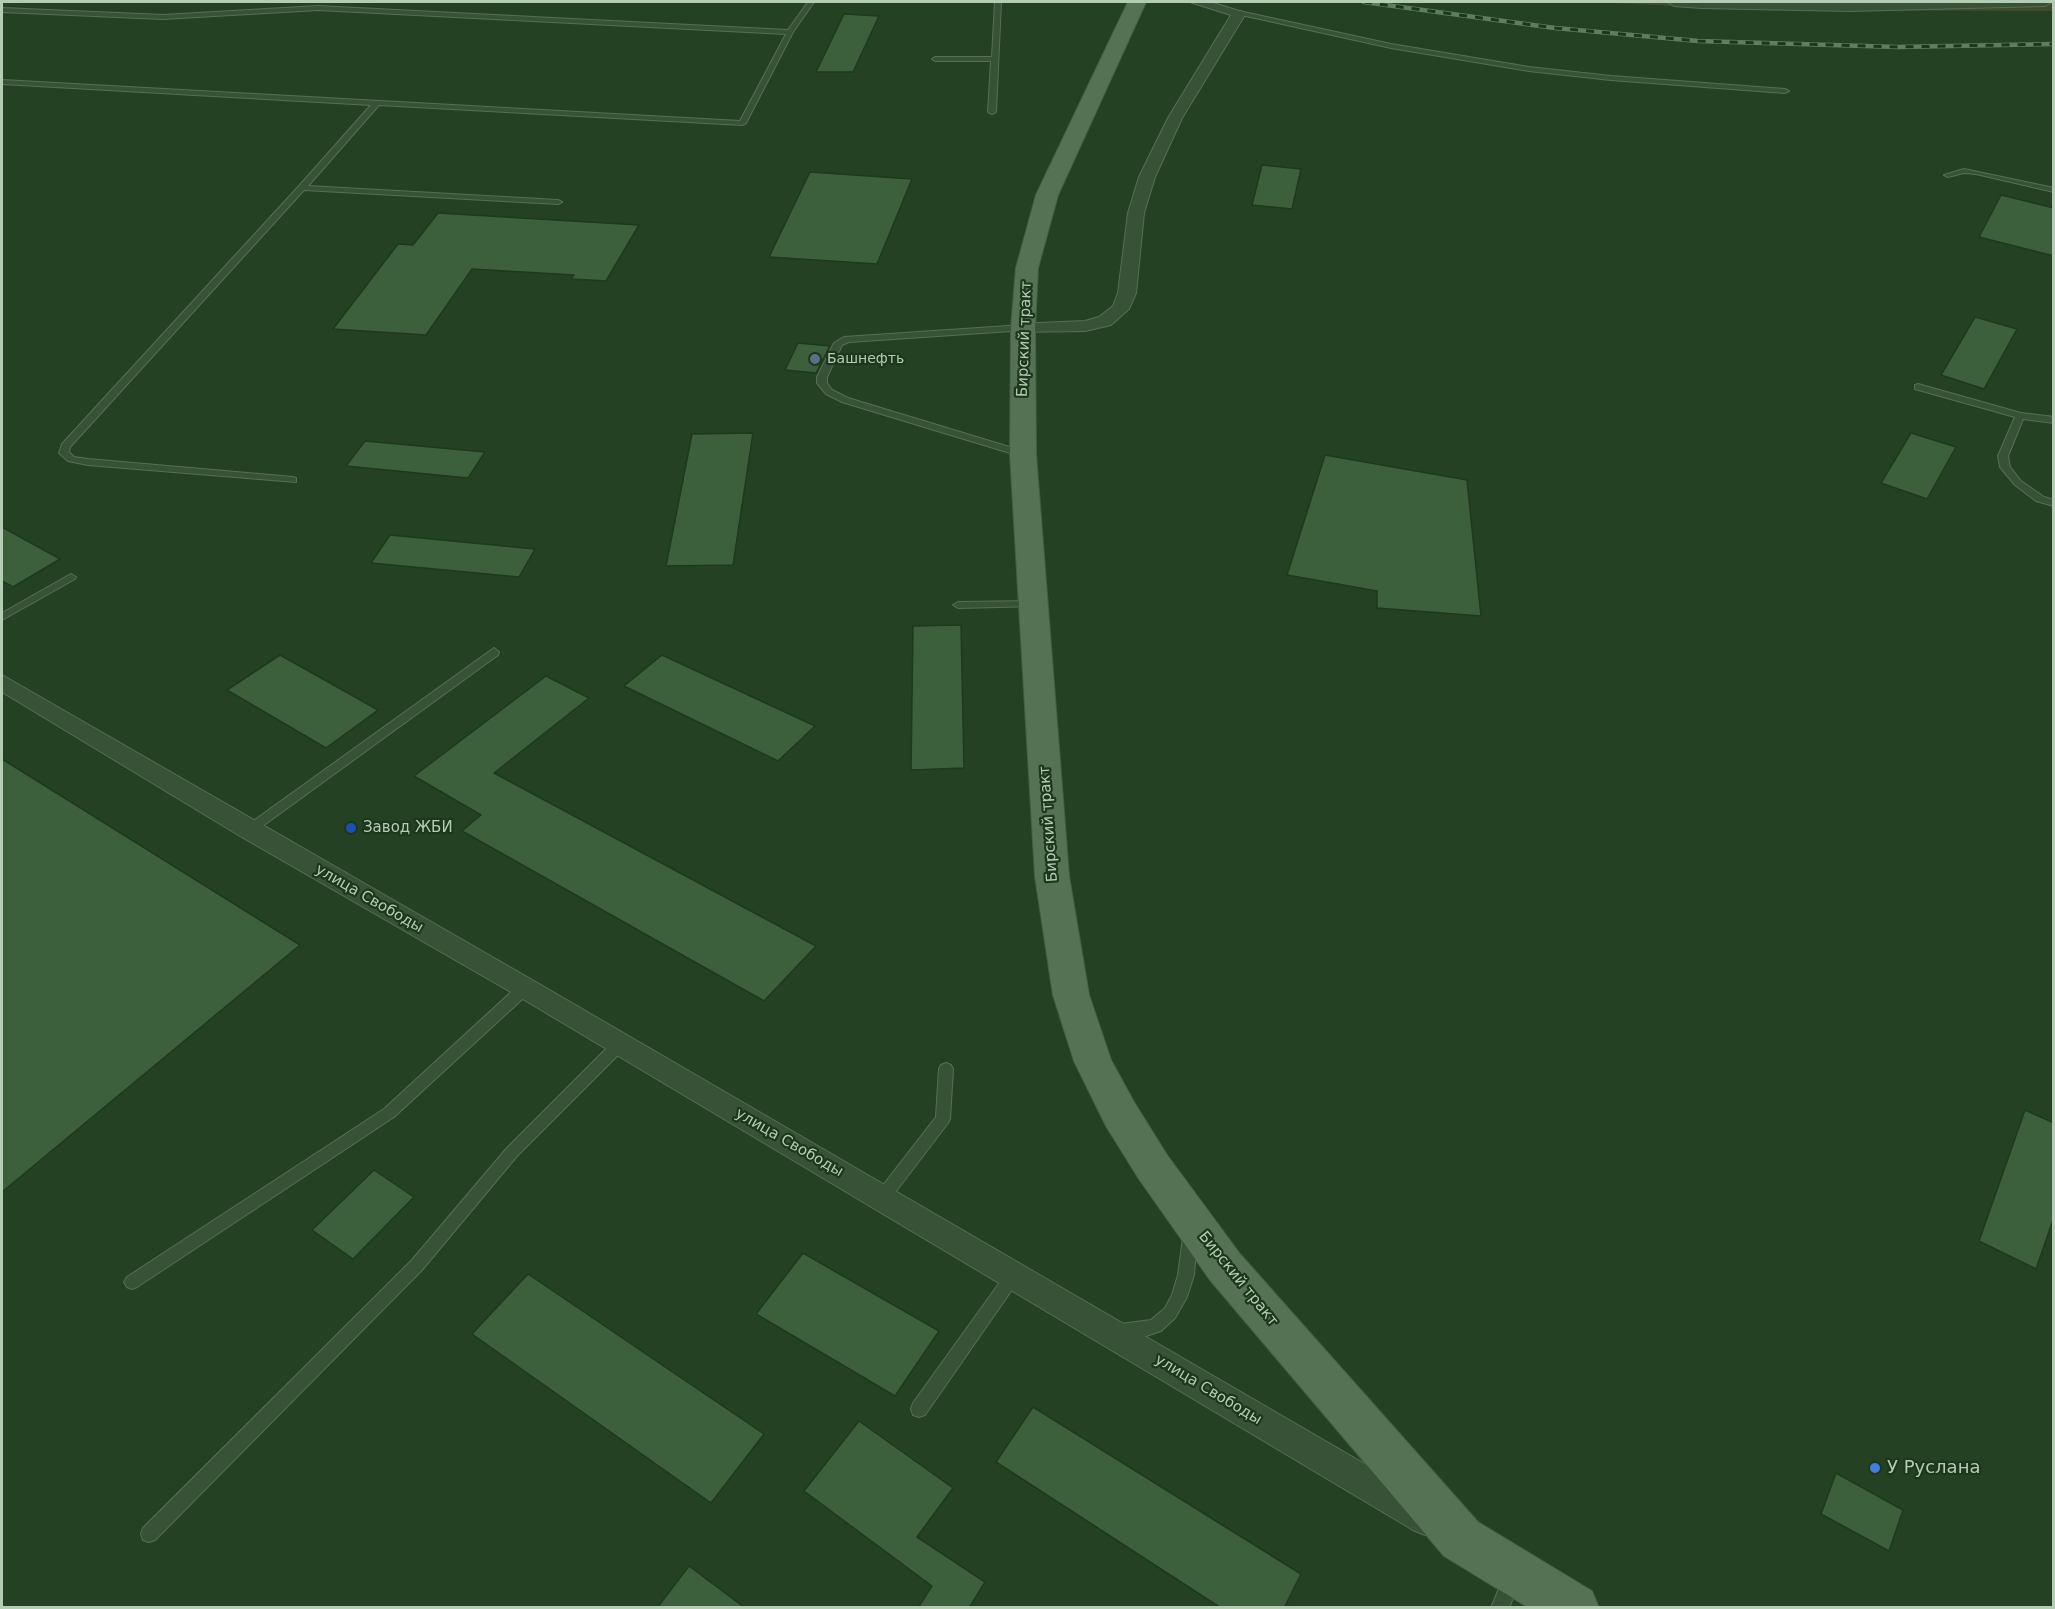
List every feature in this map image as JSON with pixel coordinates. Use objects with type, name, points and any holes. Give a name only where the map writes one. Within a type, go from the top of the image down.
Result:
[{"type":"main road","name":"Бирский тракт","points":[[1137,2],[1051,186],[1036,228],[1027,268],[1023,328],[1023,454],[1052,876],[1071,995],[1093,1061],[1120,1114],[1225,1267],[1461,1539]]},
{"type":"main road","name":"улица Свободы","points":[[1461,1539],[1507,1590],[1575,1608]]},
{"type":"street","points":[[1023,328],[1085,326],[1105,321],[1120,309],[1127,293],[1136,213],[1147,177],[1175,118],[1239,13],[1197,2]]},
{"type":"street","points":[[1674,2],[1852,4],[2045,2]]},
{"type":"street","name":"улица Свободы","points":[[2,682],[249,830],[525,988],[1461,1539]]},
{"type":"lane","points":[[2,82],[742,123],[790,32],[812,2]]},
{"type":"lane","points":[[992,112],[993,59],[998,2]]},
{"type":"lane","points":[[2,9],[171,17],[318,8],[790,32]]},
{"type":"lane","points":[[1239,13],[1391,46],[1518,67],[1623,79],[1785,91]]},
{"type":"lane","points":[[935,59],[993,59]]},
{"type":"lane","points":[[293,480],[88,462],[71,459],[64,453],[65,446],[377,103]]},
{"type":"lane","points":[[1948,175],[1964,171],[1976,172],[2054,190]]},
{"type":"lane","points":[[302,188],[558,202]]},
{"type":"lane","points":[[1023,328],[847,339],[838,343],[822,377],[822,383],[829,392],[845,400],[1023,454]]},
{"type":"lane","points":[[1918,387],[2020,416],[2054,420]]},
{"type":"lane","points":[[2020,416],[2002,456],[2005,467],[2027,490],[2054,502]]},
{"type":"lane","points":[[2,617],[71,577]]},
{"type":"lane","points":[[958,606],[1034,604]]},
{"type":"lane","points":[[249,830],[494,651]]},
{"type":"lane","points":[[132,1282],[389,1113],[525,988]]},
{"type":"lane","points":[[149,1534],[417,1265],[512,1152],[620,1044]]},
{"type":"lane","points":[[882,1198],[943,1119],[946,1069]]},
{"type":"lane","points":[[1102,1328],[1143,1330],[1156,1326],[1170,1313],[1179,1297],[1186,1275],[1191,1247],[1188,1215]]},
{"type":"lane","points":[[919,1409],[1013,1276]]},
{"type":"green space","points":[[1602,2],[2053,2],[2054,11],[1737,10]]},
{"type":"building","points":[[844,14],[879,16],[853,72],[816,72]]},
{"type":"building","points":[[1262,165],[1301,169],[1292,209],[1252,205]]},
{"type":"building","points":[[810,172],[912,179],[877,264],[769,257]]},
{"type":"building","points":[[2001,195],[2054,208],[2054,256],[1979,237]]},
{"type":"building","points":[[438,213],[639,225],[606,281],[571,279],[574,275],[472,269],[426,335],[333,329],[398,244],[413,245]]},
{"type":"building","points":[[1975,317],[2017,329],[1984,389],[1941,375]]},
{"type":"building","points":[[798,343],[830,346],[816,373],[785,370]]},
{"type":"building","points":[[753,433],[733,565],[666,566],[692,434]]},
{"type":"building","points":[[1911,433],[1956,447],[1927,499],[1881,483]]},
{"type":"building","points":[[365,441],[485,452],[468,478],[346,466]]},
{"type":"building","points":[[1325,455],[1467,480],[1481,616],[1377,608],[1377,591],[1287,575]]},
{"type":"building","points":[[2,527],[60,559],[13,587],[2,581]]},
{"type":"building","points":[[390,535],[535,549],[519,577],[371,563]]},
{"type":"building","points":[[961,625],[964,768],[911,770],[913,626]]},
{"type":"building","points":[[280,655],[378,710],[326,748],[227,690]]},
{"type":"building","points":[[662,655],[815,726],[778,761],[624,686]]},
{"type":"building","points":[[546,676],[589,698],[494,773],[816,946],[764,1001],[462,831],[481,815],[414,776]]},
{"type":"building","points":[[2,759],[300,945],[2,1192]]},
{"type":"building","points":[[2025,1110],[2054,1123],[2054,1217],[2036,1269],[1979,1241]]},
{"type":"building","points":[[374,1170],[414,1197],[353,1259],[312,1230]]},
{"type":"building","points":[[803,1253],[939,1331],[895,1396],[756,1314]]},
{"type":"building","points":[[528,1274],[764,1434],[711,1503],[472,1334]]},
{"type":"building","points":[[1033,1407],[1301,1574],[1284,1608],[1221,1608],[996,1462]]},
{"type":"building","points":[[859,1421],[953,1488],[917,1537],[985,1582],[969,1608],[918,1608],[932,1586],[804,1491]]},
{"type":"building","points":[[1836,1473],[1903,1510],[1889,1551],[1821,1514]]},
{"type":"building","points":[[689,1566],[745,1608],[657,1608]]},
{"type":"railway","points":[[1364,2],[1555,28],[1698,41],[1898,47],[2054,44]]},
{"type":"place","name":"Башнефть","points":[[815,359]]},
{"type":"place","name":"Завод ЖБИ","points":[[351,828]]},
{"type":"place","name":"У Руслана","points":[[1875,1468]]}]
